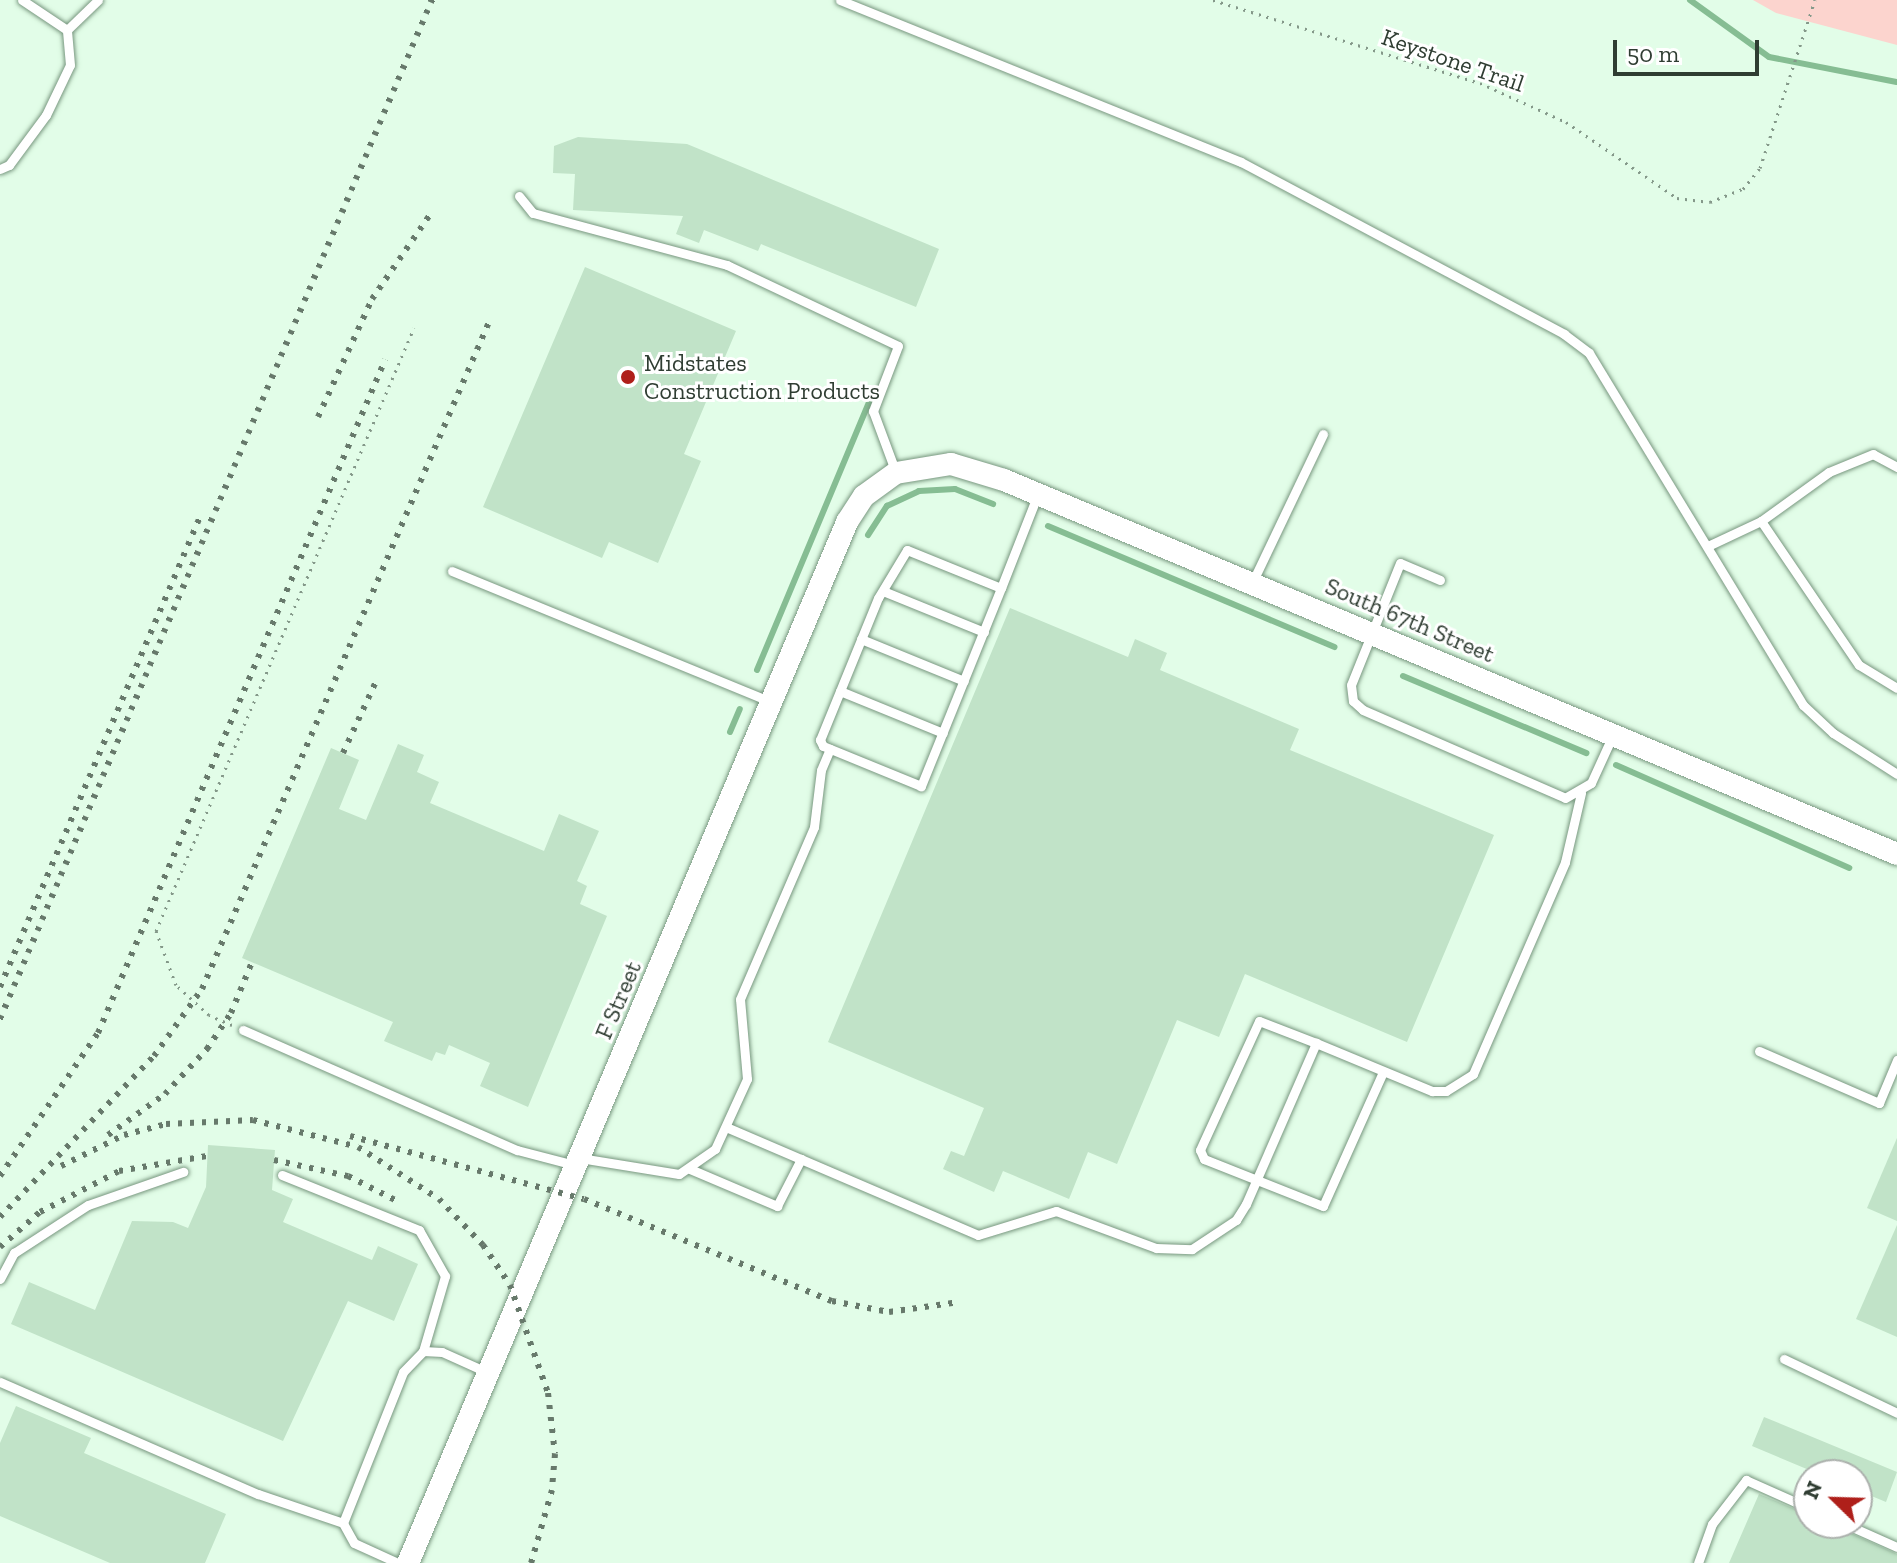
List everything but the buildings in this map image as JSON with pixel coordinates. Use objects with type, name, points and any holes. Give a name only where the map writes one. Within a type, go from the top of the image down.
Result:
[{"type":"street","name":"South 67th Street","points":[[896,473],[951,464],[1038,494],[1897,854]]},
{"type":"street","name":"F Street","points":[[408,1563],[847,522],[864,496],[896,473]]},
{"type":"lane","points":[[22,0],[67,30]]},
{"type":"lane","points":[[67,30],[98,0]]},
{"type":"lane","points":[[840,0],[1241,162],[1564,334],[1589,353],[1710,545],[1769,655],[1803,705],[1833,733],[1897,774]]},
{"type":"lane","points":[[0,169],[9,165],[46,115],[70,65],[67,30]]},
{"type":"lane","points":[[519,196],[533,213],[727,265],[898,346],[873,411],[896,473]]},
{"type":"lane","points":[[1252,583],[1323,434]]},
{"type":"lane","points":[[1710,545],[1761,521],[1829,472],[1873,454],[1897,467]]},
{"type":"lane","points":[[1001,588],[907,550],[883,591],[861,639],[820,740],[830,749],[921,786],[984,632],[1038,494]]},
{"type":"lane","points":[[1761,521],[1859,665],[1897,688]]},
{"type":"lane","points":[[1440,580],[1400,563],[1351,685],[1353,701],[1363,710],[1565,798],[1581,793]]},
{"type":"lane","points":[[452,571],[771,702]]},
{"type":"lane","points":[[883,591],[984,632]]},
{"type":"lane","points":[[861,639],[964,681]]},
{"type":"lane","points":[[840,691],[943,733]]},
{"type":"lane","points":[[1383,1072],[1323,1206],[1204,1159],[1200,1150],[1259,1021],[1432,1091],[1446,1091],[1473,1074],[1565,862],[1581,793],[1613,733]]},
{"type":"lane","points":[[243,1030],[517,1150],[660,1175],[690,1169],[715,1149],[747,1079],[740,999],[814,827],[821,770],[830,749]]},
{"type":"lane","points":[[726,1127],[978,1235],[1065,1211],[1171,1251],[1192,1249],[1225,1229],[1246,1204],[1316,1043]]},
{"type":"lane","points":[[1759,1051],[1879,1103],[1897,1060]]},
{"type":"lane","points":[[690,1169],[777,1206],[801,1159]]},
{"type":"lane","points":[[0,1279],[14,1253],[88,1205],[183,1172]]},
{"type":"lane","points":[[282,1175],[419,1230],[445,1276],[423,1351],[403,1372],[343,1523]]},
{"type":"lane","points":[[423,1351],[442,1352],[489,1373]]},
{"type":"lane","points":[[1784,1359],[1897,1413]]},
{"type":"lane","points":[[0,1382],[258,1494],[343,1523],[354,1543],[398,1563]]},
{"type":"lane","points":[[1698,1563],[1712,1524],[1746,1480],[1793,1501]]},
{"type":"lane","points":[[1873,1536],[1897,1547]]},
{"type":"path","name":"Keystone Trail","points":[[1213,0],[1480,83],[1566,122],[1677,198],[1710,202],[1743,189],[1771,143],[1815,0]]},
{"type":"path","points":[[243,1030],[209,1015],[176,985],[156,931],[414,328]]},
{"type":"shaded area","points":[[1753,0],[1897,0],[1897,45],[1776,13]]},
{"type":"waterway","points":[[1690,0],[1769,57],[1897,82]]},
{"type":"waterway","points":[[757,670],[871,398]]},
{"type":"waterway","points":[[868,535],[887,506],[919,491],[955,489],[993,504]]},
{"type":"waterway","points":[[1048,526],[1334,647]]},
{"type":"waterway","points":[[1403,676],[1586,753]]},
{"type":"waterway","points":[[730,732],[740,709]]},
{"type":"waterway","points":[[1616,765],[1849,868]]},
{"type":"railway","points":[[0,1019],[432,0]]},
{"type":"railway","points":[[318,417],[372,299],[431,213]]},
{"type":"railway","points":[[0,1217],[154,1056],[202,989],[489,322]]},
{"type":"railway","points":[[0,1176],[98,1033],[385,360]]},
{"type":"railway","points":[[0,987],[199,519]]},
{"type":"railway","points":[[343,753],[377,679]]},
{"type":"railway","points":[[108,1135],[165,1094],[207,1049],[231,1013],[252,962]]},
{"type":"railway","points":[[61,1166],[124,1135],[166,1124],[253,1120],[358,1147],[439,1199],[483,1245],[510,1285],[548,1393],[555,1454],[552,1490],[531,1563]]},
{"type":"railway","points":[[350,1136],[584,1199],[832,1301],[889,1312],[959,1302]]},
{"type":"railway","points":[[0,1247],[40,1212],[119,1171],[207,1156]]},
{"type":"railway","points":[[274,1160],[348,1176],[397,1201]]},
{"type":"place","name":"Midstates Construction Products","points":[[628,377]]}]
